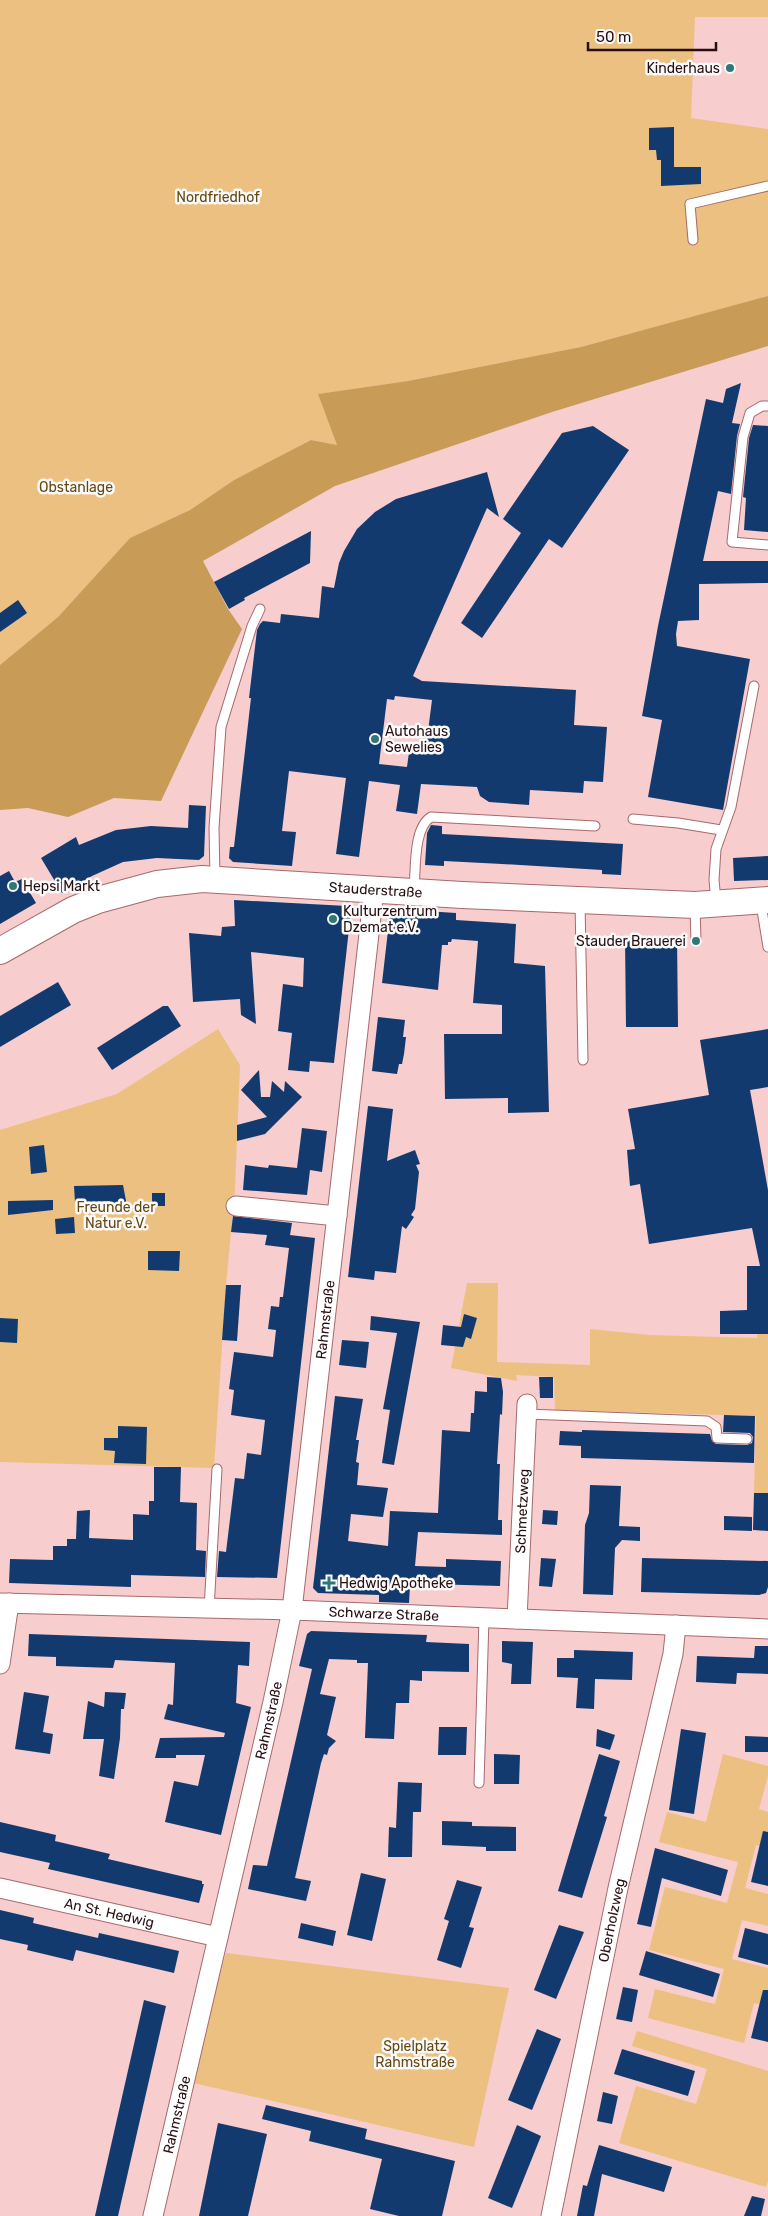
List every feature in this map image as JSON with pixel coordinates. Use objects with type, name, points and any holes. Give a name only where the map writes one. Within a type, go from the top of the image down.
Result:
[{"type":"main road","name":"Stauderstraße","points":[[0,951],[73,910],[114,895],[157,884],[202,878],[374,890],[580,899],[705,904],[764,901]]},
{"type":"street","name":"Rahmstraße","points":[[153,2216],[273,1702],[292,1610],[374,890]]},
{"type":"street","points":[[236,1206],[337,1216]]},
{"type":"street","name":"Schmetzweg","points":[[517,1619],[527,1409]]},
{"type":"street","points":[[0,1664],[5,1603]]},
{"type":"street","name":"Schwarze Straße","points":[[5,1603],[292,1610],[768,1628]]},
{"type":"street","name":"Oberholzweg","points":[[550,2216],[618,1888],[673,1654],[676,1625]]},
{"type":"street","name":"An St. Hedwig","points":[[0,1888],[218,1937]]},
{"type":"lane","points":[[693,240],[690,204],[768,186]]},
{"type":"lane","points":[[768,406],[762,406],[750,413],[743,437],[732,542],[768,545]]},
{"type":"lane","points":[[215,880],[214,828],[221,727],[252,626],[260,610]]},
{"type":"lane","points":[[696,941],[705,904],[714,880],[715,856],[722,830],[732,807],[754,686]]},
{"type":"lane","points":[[414,892],[419,833],[425,820],[431,816],[595,826]]},
{"type":"lane","points":[[634,819],[678,822],[722,830]]},
{"type":"lane","points":[[580,899],[583,1060]]},
{"type":"lane","points":[[764,901],[768,947]]},
{"type":"lane","points":[[527,1409],[707,1421],[716,1427],[717,1438],[747,1439]]},
{"type":"lane","points":[[209,1609],[217,1469]]},
{"type":"lane","points":[[479,1783],[484,1618]]},
{"type":"green space","name":"Nordfriedhof","points":[[0,0],[768,0],[768,17],[695,17],[691,118],[768,129],[768,296],[581,347],[408,381],[319,394],[337,445],[311,440],[234,480],[190,510],[130,538],[58,617],[0,665]]},
{"type":"green space","name":"Freunde der Natur e.V.","points":[[218,1029],[240,1065],[235,1189],[226,1285],[214,1468],[0,1462],[0,1130],[117,1094]]},
{"type":"green space","points":[[467,1283],[498,1283],[497,1362],[590,1365],[590,1329],[650,1335],[757,1338],[757,1334],[768,1334],[768,1494],[754,1493],[756,1416],[555,1410],[554,1377],[516,1375],[517,1381],[451,1368]]},
{"type":"green space","points":[[723,1754],[768,1766],[768,1776],[759,1809],[768,1812],[768,1848],[756,1845],[745,1888],[768,1894],[768,1926],[742,1920],[732,1959],[768,1968],[768,2006],[754,2003],[744,2043],[648,2018],[655,1989],[715,2004],[724,1969],[649,1950],[665,1887],[727,1903],[738,1862],[659,1842],[667,1812],[706,1822]]},
{"type":"green space","name":"Spielplatz Rahmstraße","points":[[226,1953],[509,1988],[474,2147],[189,2082]]},
{"type":"green space","points":[[637,2031],[768,2071],[768,2181],[766,2187],[619,2143],[636,2086],[696,2104],[707,2069],[632,2046]]},
{"type":"shaded area","points":[[768,296],[768,346],[552,412],[335,486],[203,561],[228,609],[242,629],[161,801],[114,798],[68,817],[28,808],[0,810],[0,665],[58,617],[130,538],[190,510],[234,480],[311,440],[337,445],[318,394],[408,381],[581,347]]},
{"type":"building","points":[[674,127],[674,167],[701,167],[701,184],[661,186],[661,160],[657,160],[656,150],[649,150],[649,128]]},
{"type":"building","points":[[741,383],[732,423],[740,424],[731,494],[718,491],[703,561],[768,561],[768,583],[699,584],[699,620],[678,621],[676,634],[677,646],[750,659],[723,810],[648,797],[662,720],[642,716],[658,626],[706,399],[723,403],[726,389]]},
{"type":"building","points":[[753,425],[768,426],[768,532],[744,530],[746,498],[743,497],[749,438]]},
{"type":"building","points":[[593,426],[629,450],[562,548],[549,539],[482,638],[461,623],[521,533],[503,519],[562,433]]},
{"type":"building","points":[[487,472],[499,517],[487,508],[413,676],[422,681],[576,690],[574,725],[607,727],[603,782],[584,781],[583,793],[530,790],[529,805],[489,802],[480,796],[477,787],[421,784],[417,814],[396,811],[400,785],[369,781],[359,857],[336,854],[346,778],[289,771],[282,831],[296,832],[292,866],[233,862],[229,858],[230,847],[234,847],[257,630],[263,621],[280,623],[281,614],[319,618],[322,586],[334,588],[339,563],[357,529],[375,512],[396,499]],"holes":[[[395,696],[432,700],[426,747],[410,745],[407,767],[379,764],[387,699],[394,700]]]},
{"type":"building","points":[[311,531],[310,563],[244,598],[245,600],[229,609],[214,582]]},
{"type":"building","points":[[18,600],[27,613],[0,632],[0,613]]},
{"type":"building","points":[[189,805],[206,806],[204,856],[199,860],[157,858],[123,862],[92,876],[62,893],[41,858],[76,837],[79,845],[116,830],[151,826],[188,828]]},
{"type":"building","points":[[431,825],[442,826],[442,834],[623,844],[621,875],[602,874],[602,870],[444,861],[444,866],[425,865],[427,833]]},
{"type":"building","points":[[768,856],[768,880],[734,881],[733,858]]},
{"type":"building","points":[[9,871],[15,882],[22,879],[36,903],[0,924],[0,876]]},
{"type":"building","points":[[234,900],[347,906],[351,911],[334,1063],[310,1061],[309,1072],[288,1070],[292,1033],[278,1031],[283,984],[303,987],[304,958],[251,952],[256,1024],[241,1015],[240,999],[193,1002],[189,933],[221,936],[222,927],[235,926]]},
{"type":"building","points":[[394,909],[456,913],[456,920],[516,924],[514,963],[545,966],[549,1112],[508,1113],[508,1098],[445,1099],[444,1034],[502,1034],[502,1005],[473,1003],[478,941],[452,939],[451,942],[448,942],[448,945],[442,945],[438,990],[382,983],[390,913]]},
{"type":"building","points":[[677,936],[678,1027],[626,1027],[625,937]]},
{"type":"building","points":[[58,982],[71,1005],[0,1047],[0,1016]]},
{"type":"building","points":[[163,1006],[168,1006],[181,1026],[112,1070],[97,1048]]},
{"type":"building","points":[[378,1017],[405,1020],[404,1054],[397,1074],[372,1071]]},
{"type":"building","points":[[768,1029],[768,1087],[750,1090],[768,1190],[768,1334],[720,1334],[720,1311],[747,1310],[747,1266],[760,1266],[752,1228],[649,1244],[640,1184],[630,1186],[627,1150],[635,1149],[628,1109],[709,1095],[700,1040]]},
{"type":"building","points":[[259,1070],[261,1097],[270,1097],[272,1081],[284,1092],[285,1081],[302,1097],[265,1134],[237,1141],[237,1125],[267,1117],[241,1090]]},
{"type":"building","points":[[368,1106],[393,1109],[387,1161],[415,1150],[420,1164],[416,1165],[419,1172],[415,1209],[411,1215],[414,1217],[406,1229],[402,1226],[396,1273],[375,1271],[374,1280],[348,1277]]},
{"type":"building","points":[[302,1128],[327,1131],[322,1172],[310,1170],[307,1195],[243,1190],[245,1165],[268,1168],[269,1165],[297,1168]]},
{"type":"building","points":[[44,1145],[47,1172],[31,1174],[29,1147]]},
{"type":"building","points":[[123,1185],[127,1206],[110,1206],[110,1201],[75,1202],[74,1186]]},
{"type":"building","points":[[152,1193],[165,1193],[165,1206],[152,1206]]},
{"type":"building","points":[[53,1200],[53,1210],[8,1215],[8,1201]]},
{"type":"building","points":[[233,1216],[292,1223],[290,1235],[315,1238],[277,1578],[217,1577],[219,1551],[226,1552],[235,1478],[244,1479],[247,1453],[261,1455],[265,1420],[231,1415],[234,1390],[229,1389],[234,1352],[273,1357],[276,1330],[268,1329],[271,1306],[279,1307],[280,1297],[283,1297],[289,1248],[265,1245],[267,1235],[231,1232]]},
{"type":"building","points":[[74,1217],[75,1233],[56,1234],[55,1219]]},
{"type":"building","points":[[148,1251],[180,1251],[179,1271],[148,1270]]},
{"type":"building","points":[[226,1285],[241,1285],[237,1341],[222,1340]]},
{"type":"building","points":[[464,1314],[477,1318],[471,1339],[466,1337],[463,1347],[441,1345],[443,1325],[461,1327]]},
{"type":"building","points":[[371,1316],[420,1322],[394,1465],[382,1463],[390,1410],[383,1409],[397,1333],[370,1330]]},
{"type":"building","points":[[0,1318],[18,1319],[17,1343],[0,1342]]},
{"type":"building","points":[[342,1340],[369,1342],[366,1368],[339,1365]]},
{"type":"building","points":[[487,1377],[501,1378],[503,1392],[497,1464],[500,1464],[498,1520],[502,1520],[502,1535],[418,1532],[415,1566],[446,1567],[446,1559],[501,1561],[500,1586],[429,1584],[429,1587],[410,1586],[409,1603],[379,1602],[379,1595],[318,1593],[313,1588],[335,1396],[363,1399],[356,1440],[359,1440],[356,1462],[359,1463],[357,1485],[388,1488],[383,1517],[351,1514],[348,1541],[388,1546],[390,1511],[438,1513],[442,1430],[470,1432],[471,1413],[474,1413],[475,1391],[487,1392]]},
{"type":"building","points":[[539,1377],[553,1377],[553,1398],[540,1398]]},
{"type":"building","points":[[724,1415],[755,1416],[754,1463],[581,1458],[581,1446],[559,1445],[560,1431],[582,1432],[582,1430],[710,1434],[712,1441],[716,1444],[747,1445],[752,1443],[753,1437],[750,1433],[723,1432]]},
{"type":"building","points":[[118,1426],[147,1427],[146,1464],[114,1463],[115,1451],[104,1450],[104,1438],[118,1438]]},
{"type":"building","points":[[154,1467],[181,1467],[180,1502],[197,1503],[196,1550],[206,1551],[205,1577],[131,1575],[131,1587],[9,1583],[10,1559],[53,1560],[53,1546],[67,1546],[67,1539],[76,1539],[77,1511],[90,1510],[89,1538],[133,1540],[133,1514],[149,1515],[149,1501],[154,1501]]},
{"type":"building","points":[[590,1485],[621,1486],[619,1526],[640,1527],[640,1541],[622,1540],[615,1548],[613,1595],[583,1594],[585,1525],[589,1513]]},
{"type":"building","points":[[754,1493],[768,1493],[768,1531],[753,1530]]},
{"type":"building","points":[[543,1510],[558,1511],[557,1525],[542,1524]]},
{"type":"building","points":[[724,1516],[752,1517],[752,1531],[724,1530]]},
{"type":"building","points":[[541,1558],[556,1559],[552,1587],[539,1586]]},
{"type":"building","points":[[642,1558],[768,1561],[768,1587],[766,1593],[759,1595],[641,1592]]},
{"type":"building","points":[[311,1631],[427,1635],[426,1642],[469,1644],[469,1672],[422,1671],[422,1681],[410,1680],[409,1703],[396,1703],[394,1739],[365,1738],[368,1663],[357,1663],[357,1660],[329,1659],[320,1694],[336,1697],[327,1735],[336,1741],[329,1748],[327,1755],[324,1754],[321,1763],[295,1878],[311,1881],[306,1901],[248,1889],[253,1865],[267,1866],[312,1669],[299,1666],[307,1634]]},
{"type":"building","points":[[29,1634],[250,1642],[249,1666],[238,1665],[236,1703],[251,1707],[221,1835],[165,1822],[174,1781],[198,1786],[205,1755],[176,1755],[176,1758],[155,1758],[160,1738],[224,1737],[225,1733],[164,1719],[168,1704],[173,1705],[175,1663],[115,1660],[113,1668],[56,1666],[56,1657],[28,1656]]},
{"type":"building","points":[[502,1641],[533,1642],[531,1684],[511,1684],[512,1664],[502,1662]]},
{"type":"building","points":[[755,1646],[768,1646],[768,1674],[737,1673],[736,1684],[696,1682],[697,1656],[754,1658]]},
{"type":"building","points":[[574,1650],[633,1652],[632,1680],[595,1679],[594,1709],[576,1708],[578,1678],[557,1677],[557,1658],[574,1658]]},
{"type":"building","points":[[24,1692],[49,1696],[43,1732],[53,1734],[50,1754],[15,1749]]},
{"type":"building","points":[[105,1692],[126,1693],[124,1709],[121,1709],[120,1738],[114,1779],[99,1776],[104,1739],[83,1739],[88,1701],[104,1707]]},
{"type":"building","points":[[439,1727],[467,1727],[466,1755],[438,1755]]},
{"type":"building","points":[[597,1729],[615,1735],[610,1750],[596,1746]]},
{"type":"building","points":[[681,1729],[706,1733],[694,1814],[669,1810]]},
{"type":"building","points":[[745,1736],[768,1737],[768,1752],[745,1752]]},
{"type":"building","points":[[494,1754],[520,1755],[519,1784],[494,1784]]},
{"type":"building","points":[[599,1754],[620,1761],[604,1816],[607,1817],[582,1898],[558,1891]]},
{"type":"building","points":[[398,1782],[422,1783],[421,1812],[413,1812],[412,1857],[388,1857],[389,1827],[396,1828]]},
{"type":"building","points":[[442,1821],[472,1822],[472,1826],[516,1827],[516,1851],[486,1851],[486,1847],[442,1845]]},
{"type":"building","points":[[0,1822],[56,1835],[55,1841],[110,1854],[108,1859],[202,1881],[202,1884],[204,1884],[199,1903],[48,1869],[50,1863],[0,1852]]},
{"type":"building","points":[[763,1831],[768,1832],[768,1886],[751,1882]]},
{"type":"building","points":[[655,1848],[728,1870],[721,1896],[662,1878],[651,1927],[637,1924]]},
{"type":"building","points":[[361,1873],[386,1879],[372,1941],[347,1935]]},
{"type":"building","points":[[457,1880],[482,1887],[469,1927],[474,1928],[461,1968],[437,1960],[449,1921],[444,1919]]},
{"type":"building","points":[[0,1910],[34,1918],[33,1923],[98,1938],[99,1933],[179,1951],[174,1973],[76,1950],[73,1961],[27,1950],[28,1945],[0,1939]]},
{"type":"building","points":[[301,1923],[336,1931],[333,1946],[298,1938]]},
{"type":"building","points":[[559,1925],[584,1932],[556,1999],[534,1990]]},
{"type":"building","points":[[745,1928],[768,1934],[768,1965],[738,1957]]},
{"type":"building","points":[[646,1951],[720,1974],[713,1997],[639,1975]]},
{"type":"building","points":[[623,1987],[638,1990],[632,2022],[616,2019]]},
{"type":"building","points":[[763,1990],[768,1990],[768,2042],[751,2038]]},
{"type":"building","points":[[144,2000],[166,2006],[118,2216],[95,2216]]},
{"type":"building","points":[[537,2029],[561,2039],[532,2110],[508,2100]]},
{"type":"building","points":[[622,2049],[695,2071],[688,2096],[614,2074]]},
{"type":"building","points":[[603,2092],[618,2096],[612,2124],[597,2121]]},
{"type":"building","points":[[266,2105],[367,2129],[365,2139],[455,2161],[442,2216],[399,2216],[370,2209],[382,2159],[309,2141],[311,2131],[262,2119]]},
{"type":"building","points":[[218,2123],[267,2134],[248,2216],[199,2216]]},
{"type":"building","points":[[517,2125],[541,2136],[512,2208],[488,2198]]},
{"type":"building","points":[[599,2145],[672,2167],[664,2192],[602,2174],[594,2216],[577,2216],[583,2185],[587,2186]]},
{"type":"building","points":[[752,2196],[765,2199],[761,2216],[744,2216]]},
{"type":"place","name":"Kinderhaus","points":[[730,68]]},
{"type":"place","name":"Autohaus Sewelies","points":[[375,739]]},
{"type":"place","name":"Hepsi Markt","points":[[13,886]]},
{"type":"place","name":"Kulturzentrum Dzemat e.V.","points":[[333,919]]},
{"type":"place","name":"Stauder Brauerei","points":[[696,941]]},
{"type":"place","name":"Hedwig Apotheke","points":[[329,1583]]},
{"type":"park label","name":"Obstanlage","points":[[76,487]]}]
